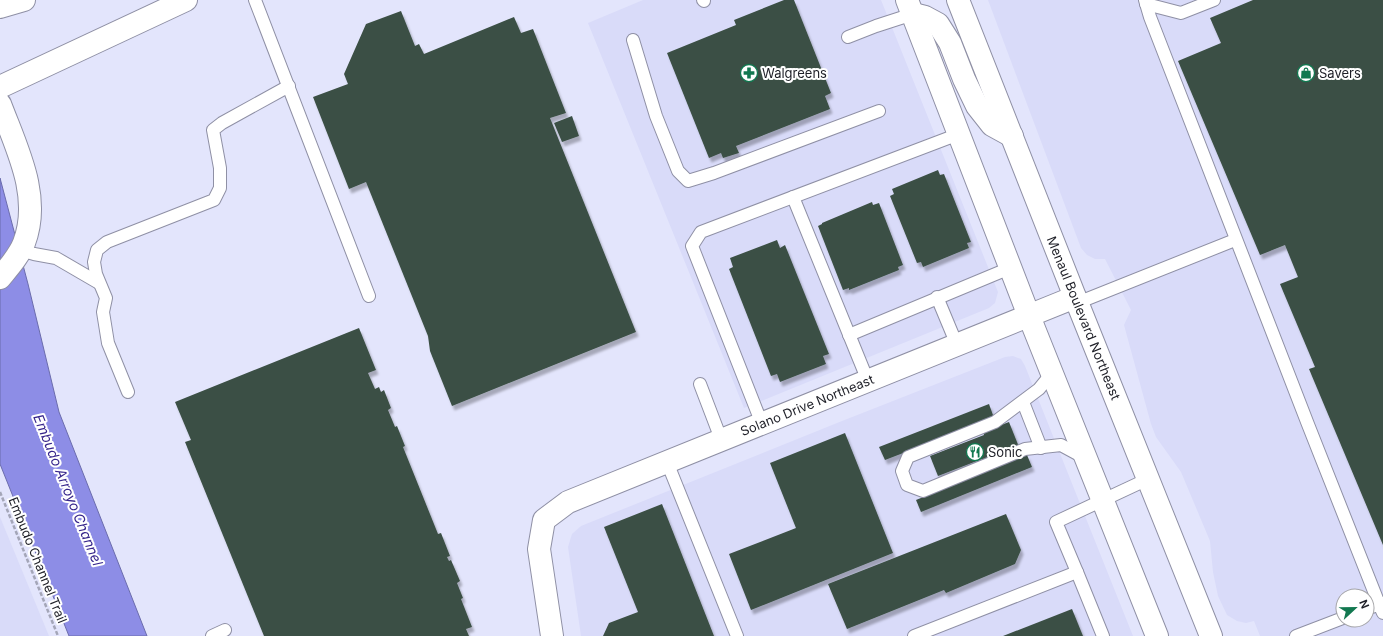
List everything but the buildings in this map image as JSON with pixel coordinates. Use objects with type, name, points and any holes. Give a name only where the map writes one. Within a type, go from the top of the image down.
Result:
[{"type":"main road","points":[[0,7],[24,0]]},
{"type":"main road","points":[[0,87],[186,0]]},
{"type":"main road","name":"Menaul Boulevard Northeast","points":[[962,2],[1076,300],[1211,636]]},
{"type":"main road","points":[[910,7],[938,24],[950,43],[964,79],[977,106],[992,125],[1012,136]]},
{"type":"main road","points":[[910,7],[1028,316],[1157,636]]},
{"type":"main road","points":[[0,104],[22,163],[30,195],[29,223],[24,242],[0,278]]},
{"type":"main road","name":"Solano Drive Northeast","points":[[552,636],[539,549],[544,520],[568,502],[1028,316],[1076,300]]},
{"type":"lane","points":[[255,0],[369,296]]},
{"type":"lane","points":[[1145,2],[1181,13],[1214,0]]},
{"type":"lane","points":[[1145,2],[1236,240],[1382,607]]},
{"type":"lane","points":[[848,37],[876,26],[910,7]]},
{"type":"lane","points":[[633,40],[656,116],[678,171],[688,181],[714,173],[879,111]]},
{"type":"lane","points":[[128,392],[108,343],[103,312],[106,298],[96,274],[94,262],[97,250],[107,242],[214,200],[220,188],[220,168],[213,130],[222,123],[289,86]]},
{"type":"lane","points":[[762,424],[692,246],[700,232],[959,134]]},
{"type":"lane","points":[[793,197],[868,381]]},
{"type":"lane","points":[[1076,300],[1236,240]]},
{"type":"lane","points":[[20,250],[56,258],[100,284]]},
{"type":"lane","points":[[849,335],[937,297],[1010,268]]},
{"type":"lane","points":[[937,297],[957,345]]},
{"type":"lane","points":[[1052,373],[1039,389],[995,422],[908,457],[902,471],[907,485],[923,491],[1025,449],[1061,445],[1086,459]]},
{"type":"lane","points":[[700,384],[722,440]]},
{"type":"lane","points":[[1023,402],[1041,448]]},
{"type":"lane","points":[[667,462],[737,636]]},
{"type":"lane","points":[[1103,636],[1056,522],[1148,479]]},
{"type":"lane","points":[[914,636],[1076,572]]},
{"type":"lane","points":[[1296,636],[1335,621]]},
{"type":"lane","points":[[212,636],[225,630]]},
{"type":"path","name":"Embudo Channel Trail","points":[[0,492],[58,636]]},
{"type":"shaded area","points":[[643,0],[881,0],[998,292],[995,303],[989,308],[744,408],[588,23]]},
{"type":"shaded area","points":[[988,0],[1383,0],[1383,636],[1260,636],[1254,621],[1246,623],[1237,621],[1227,615],[1218,596],[1213,572],[1210,541],[1181,472],[1156,437],[1151,424],[1124,325],[1131,310],[1105,259],[1095,259],[1087,255],[1081,248]]},
{"type":"shaded area","points":[[1013,356],[1021,359],[1025,366],[1133,636],[581,636],[568,547],[572,534],[581,526],[842,421],[1005,357]]},
{"type":"shaded area","points":[[0,517],[49,636],[0,636]]},
{"type":"water","name":"Embudo Arroyo Channel","points":[[0,178],[28,284],[59,412],[147,636],[69,636],[0,464]]},
{"type":"place","name":"Walgreens","points":[[749,73]]},
{"type":"place","name":"Savers","points":[[1306,73]]},
{"type":"place","name":"Sonic","points":[[975,452]]}]
